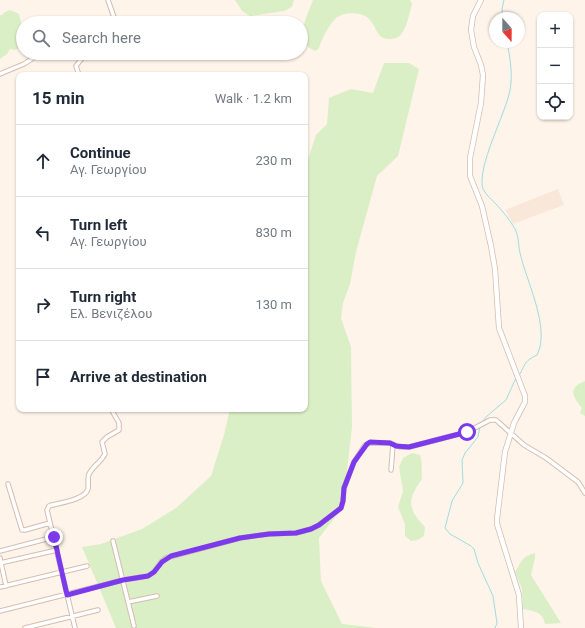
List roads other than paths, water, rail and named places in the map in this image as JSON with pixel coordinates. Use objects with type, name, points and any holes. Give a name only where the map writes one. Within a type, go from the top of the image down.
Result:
[{"type":"street","points":[[108,0],[114,16]]},
{"type":"street","points":[[481,0],[473,16],[472,23],[472,39],[483,75],[481,103],[470,158],[470,176],[482,206],[491,246],[495,269],[499,328],[526,399],[510,432],[503,461],[497,519],[497,524],[511,573],[519,595],[521,628]]},
{"type":"street","points":[[0,74],[30,60]]},
{"type":"street","points":[[78,72],[76,66],[81,60]]},
{"type":"street","points":[[75,628],[47,508],[84,495],[88,489],[87,483],[89,474],[104,454],[105,451],[102,444],[104,439],[119,430],[119,424],[113,412]]},
{"type":"street","points":[[0,611],[123,580],[150,575],[166,558],[216,544],[240,538],[269,534],[296,533],[311,529],[319,525],[341,508],[344,488],[354,462],[365,445],[370,442],[390,443],[400,447],[409,447],[467,432],[480,424],[496,420],[524,445],[546,458],[578,482],[585,493]]},
{"type":"street","points":[[391,470],[393,445]]},
{"type":"street","points":[[8,484],[23,530],[50,523]]},
{"type":"street","points":[[0,551],[54,537]]},
{"type":"street","points":[[113,541],[134,626]]},
{"type":"street","points":[[1,563],[57,550]]},
{"type":"street","points":[[0,558],[6,586]]},
{"type":"street","points":[[0,587],[86,566]]},
{"type":"street","points":[[128,602],[157,596]]},
{"type":"street","points":[[25,628],[98,610]]},
{"type":"waterway","points":[[502,12],[504,0]]},
{"type":"waterway","points":[[508,48],[511,72],[510,90],[487,155],[482,180],[484,191],[507,217],[516,232],[520,253],[539,318],[541,344],[537,355],[526,362],[520,374]]},
{"type":"waterway","points":[[482,422],[506,400],[516,378]]},
{"type":"waterway","points":[[480,427],[478,437],[465,453],[462,460],[463,483],[452,501],[445,528],[450,534],[474,549],[478,563],[493,596],[497,623],[495,628]]}]
